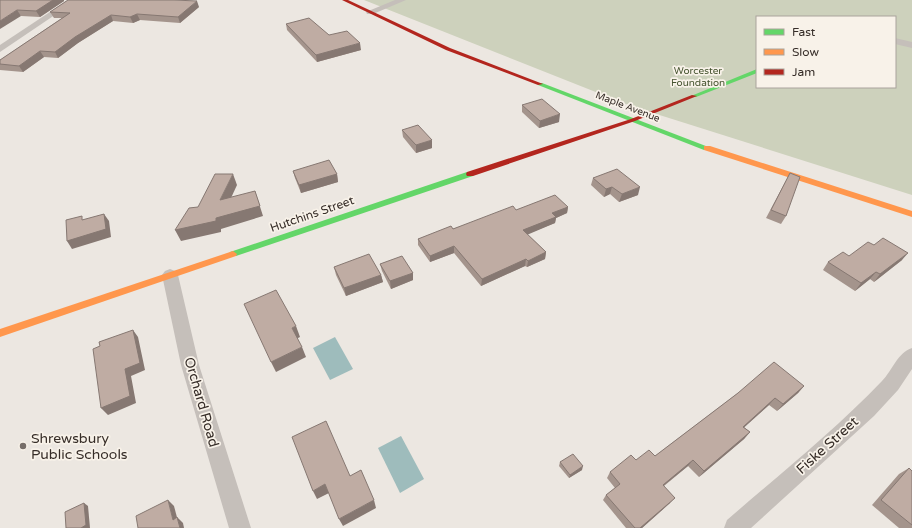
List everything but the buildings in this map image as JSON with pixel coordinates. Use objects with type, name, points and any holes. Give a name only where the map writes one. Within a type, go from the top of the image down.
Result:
[{"type":"street","points":[[0,49],[73,0]]},
{"type":"street","name":"Maple Avenue","points":[[344,0],[459,53],[633,120],[728,155],[912,214]]},
{"type":"street","points":[[370,12],[402,0]]},
{"type":"street","points":[[896,41],[912,45]]},
{"type":"street","name":"Hutchins Street","points":[[0,333],[633,120],[756,71]]},
{"type":"street","name":"Orchard Road","points":[[170,275],[190,365],[240,528]]},
{"type":"street","name":"Fiske Street","points":[[735,528],[867,410],[892,384],[912,355]]},
{"type":"green space","name":"Worcester Foundation","points":[[364,0],[912,0],[912,195],[631,106]]},
{"type":"water","points":[[335,337],[353,369],[330,380],[313,348]]},
{"type":"water","points":[[401,436],[424,479],[400,493],[378,448]]},
{"type":"traffic: fast","points":[[694,96],[756,71]]},
{"type":"traffic: fast","points":[[540,84],[707,148]]},
{"type":"traffic: fast","points":[[233,254],[470,174]]},
{"type":"traffic: slow","points":[[707,148],[912,214]]},
{"type":"traffic: slow","points":[[0,333],[233,254]]},
{"type":"traffic: jam","points":[[344,0],[448,49],[540,84]]},
{"type":"traffic: jam","points":[[470,174],[633,120],[694,96]]},
{"type":"place","name":"Shrewsbury Public Schools","points":[[23,446]]}]
